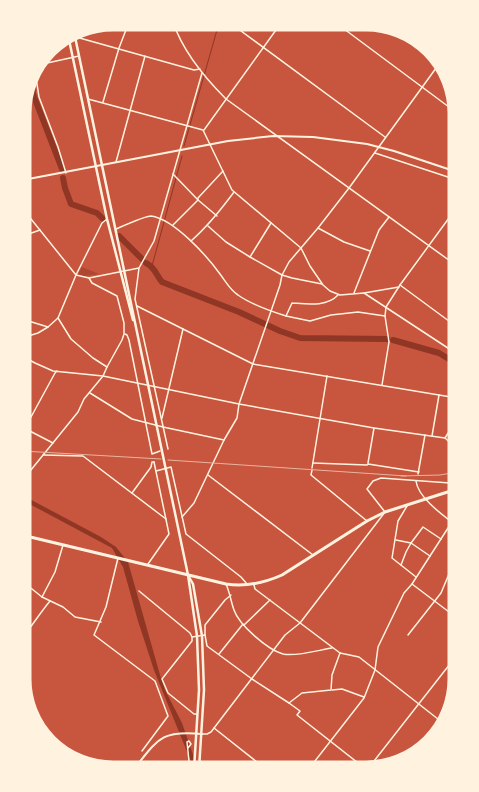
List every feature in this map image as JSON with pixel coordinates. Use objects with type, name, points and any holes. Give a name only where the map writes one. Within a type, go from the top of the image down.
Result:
[{"type":"main road","points":[[75,38],[116,229],[123,272]]},
{"type":"main road","points":[[69,41],[96,167],[108,219],[123,272],[141,352],[177,516],[188,575],[197,636],[199,690],[199,714],[195,763]]},
{"type":"main road","points":[[29,537],[148,564],[226,584],[247,585],[267,581],[282,575],[367,521],[385,512],[407,506],[450,490]]},
{"type":"main road","points":[[188,575],[193,584],[204,635],[204,690],[200,763]]},
{"type":"street","points":[[103,102],[126,29]]},
{"type":"street","points":[[176,29],[178,36],[202,74],[226,99],[450,261]]},
{"type":"street","points":[[237,29],[385,138]]},
{"type":"street","points":[[203,130],[277,29]]},
{"type":"street","points":[[344,29],[449,107]]},
{"type":"street","points":[[77,38],[194,70],[200,69]]},
{"type":"street","points":[[45,63],[79,56]]},
{"type":"street","points":[[116,163],[144,56]]},
{"type":"street","points":[[182,517],[194,503],[224,440],[237,418],[240,404],[282,275],[289,262],[349,188],[437,67]]},
{"type":"street","points":[[168,449],[135,299],[139,268],[154,241],[161,220],[179,151],[189,126],[202,74]]},
{"type":"street","points":[[36,79],[39,97],[66,173]]},
{"type":"street","points":[[88,98],[203,130],[234,192],[300,248],[323,285],[330,291],[338,294],[353,294],[399,286],[450,322]]},
{"type":"street","points":[[29,179],[210,145],[278,136],[337,139],[379,147],[450,170]]},
{"type":"street","points":[[375,153],[450,178]]},
{"type":"street","points":[[173,226],[223,171]]},
{"type":"street","points":[[173,174],[198,200],[217,216]]},
{"type":"street","points":[[191,241],[217,216],[234,192]]},
{"type":"street","points":[[29,216],[76,275],[89,278],[139,268]]},
{"type":"street","points":[[116,229],[149,216],[166,222],[191,241],[238,295],[271,312],[310,321],[331,315],[358,312],[386,316]]},
{"type":"street","points":[[353,294],[379,230],[389,217]]},
{"type":"street","points":[[382,385],[389,342],[386,307],[399,286],[450,217]]},
{"type":"street","points":[[29,336],[38,333],[48,327],[58,318],[76,275],[102,223],[108,219]]},
{"type":"street","points":[[250,257],[271,223]]},
{"type":"street","points":[[208,226],[226,242],[282,275],[323,285]]},
{"type":"street","points":[[318,228],[344,242],[370,252]]},
{"type":"street","points":[[29,234],[40,230]]},
{"type":"street","points":[[29,472],[78,412],[84,399],[103,376],[124,334],[124,323],[117,296],[92,282],[89,278]]},
{"type":"street","points":[[364,293],[450,349]]},
{"type":"street","points":[[286,316],[292,303],[317,304],[331,301],[338,294]]},
{"type":"street","points":[[137,306],[253,364],[450,397]]},
{"type":"street","points":[[58,318],[71,339],[93,358],[107,367]]},
{"type":"street","points":[[29,322],[48,327]]},
{"type":"street","points":[[161,420],[182,329]]},
{"type":"street","points":[[124,334],[127,335],[129,340],[152,454],[160,451]]},
{"type":"street","points":[[29,360],[53,371],[103,376],[240,404],[374,428],[445,438],[450,443]]},
{"type":"street","points":[[29,421],[57,371]]},
{"type":"street","points":[[328,376],[311,475],[367,521]]},
{"type":"street","points":[[90,392],[132,419],[224,440]]},
{"type":"street","points":[[432,436],[439,395]]},
{"type":"street","points":[[368,464],[374,428]]},
{"type":"street","points":[[29,430],[53,443]]},
{"type":"street","points":[[445,438],[450,430]]},
{"type":"street","points":[[313,463],[368,464],[419,473],[425,435]]},
{"type":"street","points":[[43,455],[83,456],[166,519]]},
{"type":"street","points":[[132,493],[151,467],[152,462],[154,462],[170,534],[148,564]]},
{"type":"street","points":[[156,471],[171,467],[186,534],[240,577],[247,585]]},
{"type":"street","points":[[208,475],[313,555]]},
{"type":"street","points":[[139,763],[148,751],[160,740],[173,733],[182,732],[208,734],[214,728],[285,635],[300,623],[385,512],[367,489],[373,481],[380,478],[450,484]]},
{"type":"street","points":[[416,481],[419,490],[425,499],[450,520]]},
{"type":"street","points":[[407,506],[398,521],[392,558],[416,577]]},
{"type":"street","points":[[313,763],[364,697],[375,670],[378,647],[404,593],[412,584],[450,525]]},
{"type":"street","points":[[401,565],[406,552],[423,527],[440,539]]},
{"type":"street","points":[[396,540],[411,544],[430,556]]},
{"type":"street","points":[[42,596],[55,572],[63,545]]},
{"type":"street","points":[[118,558],[106,607],[101,622],[94,635],[155,681],[168,716],[142,751]]},
{"type":"street","points":[[408,635],[441,593],[450,573]]},
{"type":"street","points":[[226,584],[231,595],[234,611],[243,624],[258,640],[283,654],[333,648]]},
{"type":"street","points":[[254,584],[255,589],[333,648],[340,653],[359,657],[439,720]]},
{"type":"street","points":[[412,584],[450,613]]},
{"type":"street","points":[[29,586],[50,601],[63,607],[75,617],[101,622]]},
{"type":"street","points":[[139,591],[190,633],[192,637],[192,641],[162,679],[168,693],[194,714],[199,714]]},
{"type":"street","points":[[231,595],[225,600],[205,625],[204,635],[207,646],[300,711],[297,715],[358,763]]},
{"type":"street","points":[[219,654],[243,624],[270,600]]},
{"type":"street","points":[[29,630],[40,612],[50,601]]},
{"type":"street","points":[[192,637],[204,635]]},
{"type":"street","points":[[331,690],[332,675],[340,653]]},
{"type":"street","points":[[373,762],[450,664]]},
{"type":"street","points":[[289,703],[302,693],[342,689],[364,697]]},
{"type":"street","points":[[214,728],[258,763]]},
{"type":"street","points":[[187,763],[189,761],[188,748]]},
{"type":"shaded area","points":[[82,267],[99,274],[84,276],[78,274]]},
{"type":"shaded area","points":[[29,499],[101,537],[116,547],[128,562],[165,690],[182,723],[196,763],[192,763],[154,670],[123,567],[112,548],[29,504]]},
{"type":"waterway","points":[[184,146],[217,29]]},
{"type":"waterway","points":[[33,89],[33,94],[62,169]]},
{"type":"waterway","points":[[152,266],[182,156]]},
{"type":"waterway","points":[[63,178],[71,204],[97,213],[103,219]]},
{"type":"waterway","points":[[119,236],[142,259]]},
{"type":"waterway","points":[[146,263],[153,269],[162,282],[300,338],[387,339]]},
{"type":"waterway","points":[[393,340],[439,353],[450,360]]},
{"type":"railway","points":[[29,451],[161,459]]},
{"type":"railway","points":[[168,460],[406,476]]},
{"type":"railway","points":[[401,476],[450,473]]}]
